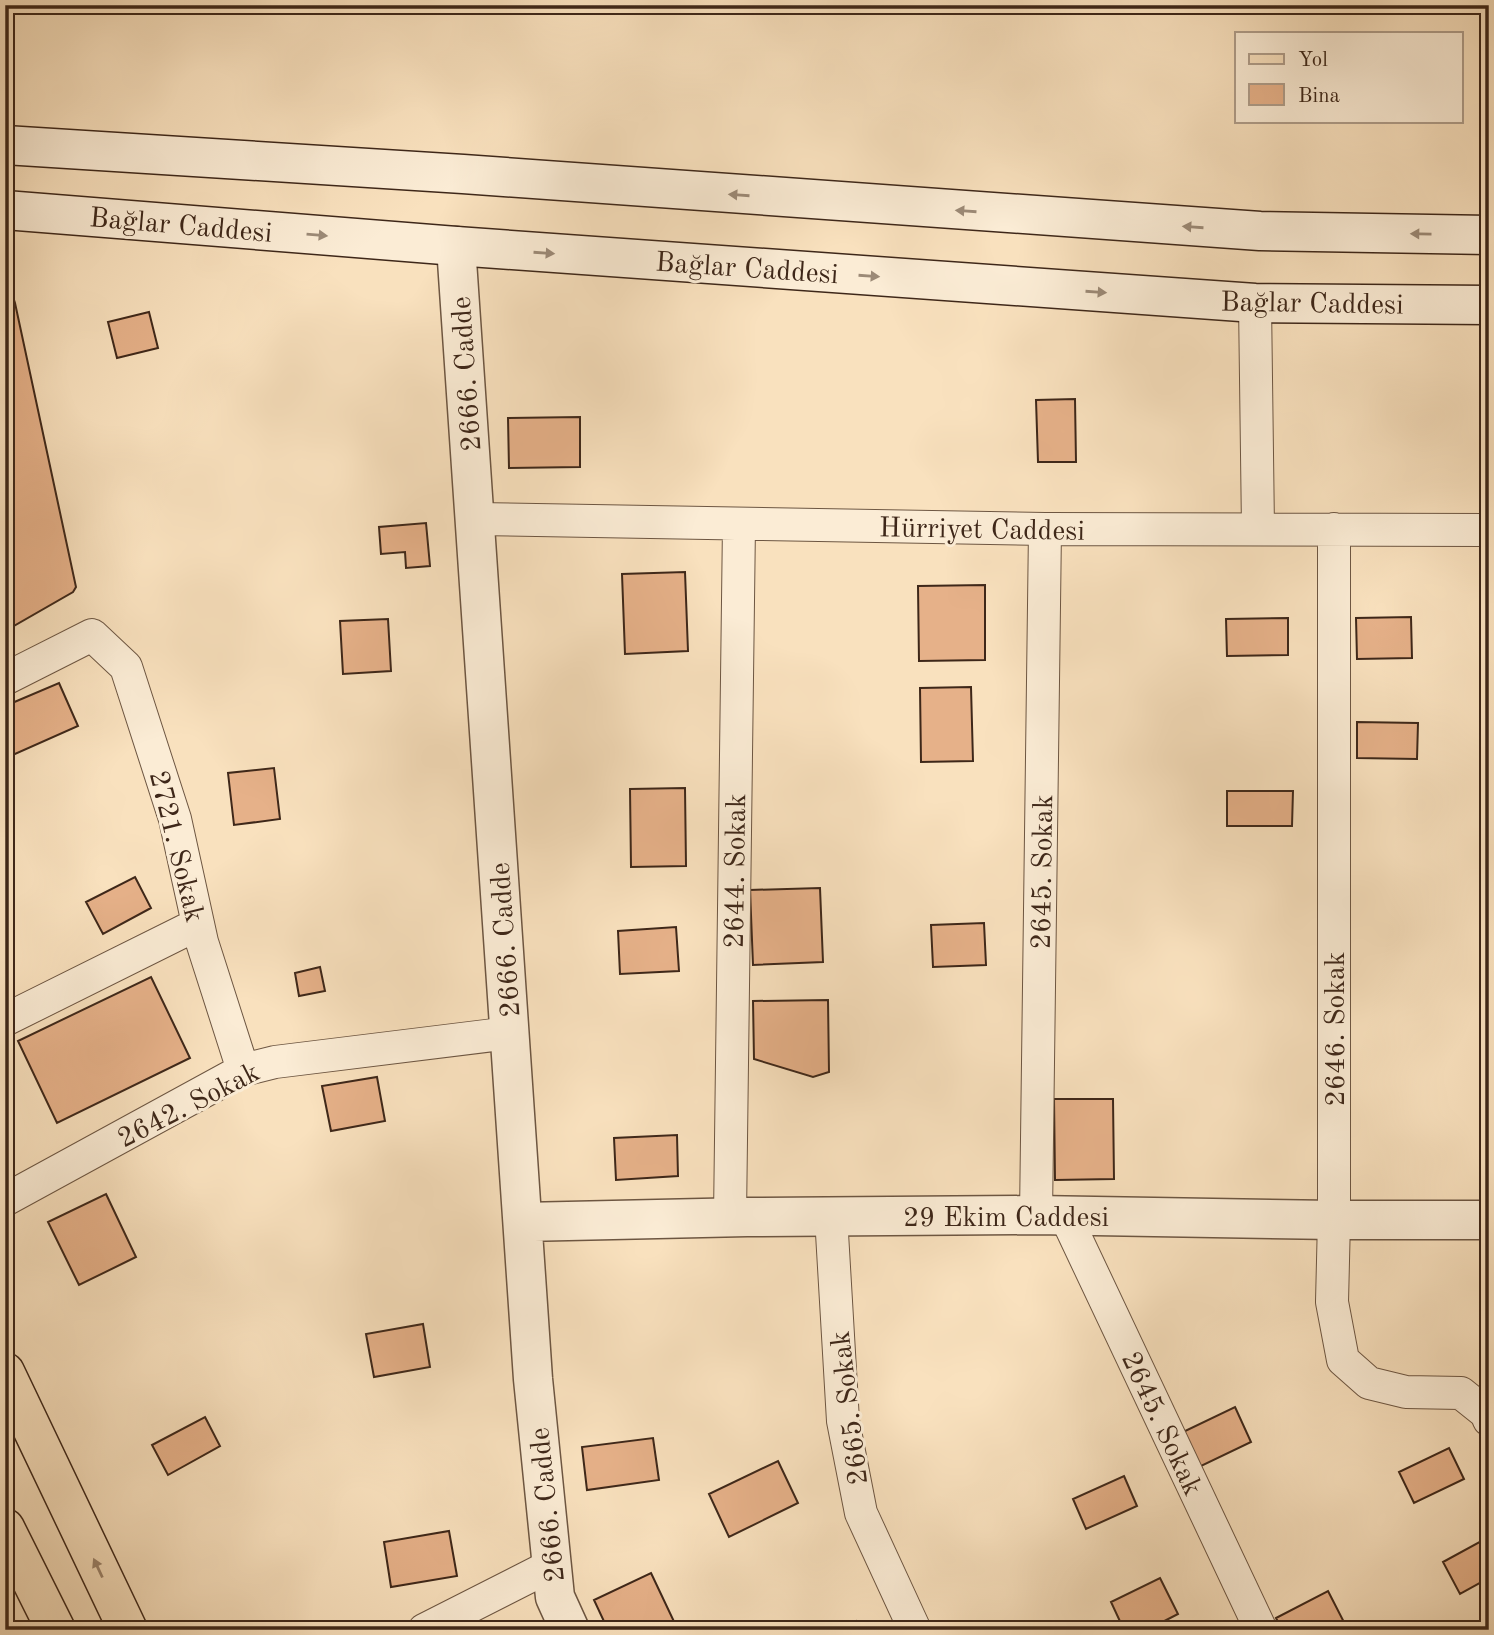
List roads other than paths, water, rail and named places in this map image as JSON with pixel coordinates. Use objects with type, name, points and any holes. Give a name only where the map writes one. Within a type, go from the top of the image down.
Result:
[{"type":"main road","points":[[5,145],[477,175],[1247,230],[1489,235]]},
{"type":"main road","name":"Bağlar Caddesi","points":[[5,210],[456,246],[1255,303],[1489,305]]},
{"type":"main road","name":"2666. Cadde","points":[[456,246],[533,1379],[555,1597],[570,1630]]},
{"type":"main road","name":"29 Ekim Caddesi","points":[[523,1222],[730,1217],[1050,1215],[1489,1220]]},
{"type":"main road","points":[[5,1372],[128,1630]]},
{"type":"main road","points":[[5,1528],[56,1630]]},
{"type":"street","points":[[1255,303],[1258,529]]},
{"type":"street","name":"Hürriyet Caddesi","points":[[475,519],[1045,529],[1489,530]]},
{"type":"street","name":"2644. Sokak","points":[[730,1217],[739,524]]},
{"type":"street","name":"2645. Sokak","points":[[1045,529],[1050,1215],[1261,1630]]},
{"type":"street","name":"2646. Sokak","points":[[1334,529],[1332,1302],[1343,1360],[1369,1382],[1406,1392],[1461,1393],[1486,1413],[1489,1420]]},
{"type":"street","name":"2721. Sokak","points":[[5,679],[92,635],[126,667],[175,819],[198,924],[243,1070]]},
{"type":"street","points":[[5,1020],[198,924]]},
{"type":"street","name":"2642. Sokak","points":[[5,1200],[243,1070],[275,1062],[510,1033]]},
{"type":"street","name":"2665. Sokak","points":[[831,1216],[843,1421],[861,1513],[915,1630]]},
{"type":"street","points":[[424,1630],[552,1565]]}]
